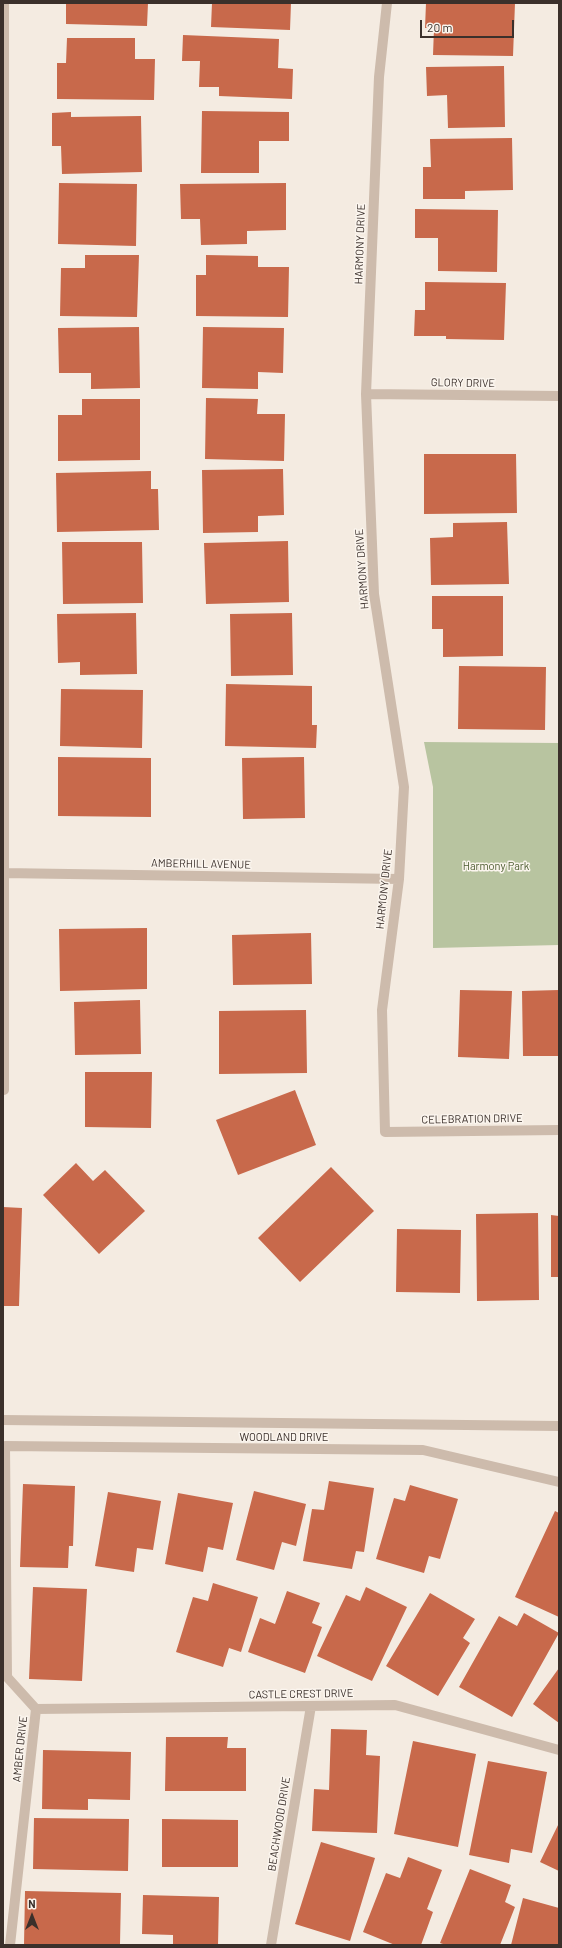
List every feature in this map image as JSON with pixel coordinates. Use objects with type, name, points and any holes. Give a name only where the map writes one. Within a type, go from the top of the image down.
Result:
[{"type":"street","points":[[4,3],[4,1090]]},
{"type":"street","name":"HARMONY DRIVE","points":[[385,1132],[382,1010],[399,879],[404,787],[374,594],[366,394],[379,77],[387,3]]},
{"type":"street","name":"GLORY DRIVE","points":[[366,394],[559,396]]},
{"type":"street","name":"AMBERHILL AVENUE","points":[[3,873],[399,879]]},
{"type":"street","name":"CELEBRATION DRIVE","points":[[385,1132],[559,1130]]},
{"type":"street","points":[[3,1420],[559,1426]]},
{"type":"street","name":"WOODLAND DRIVE","points":[[5,1446],[423,1450],[559,1482]]},
{"type":"street","name":"AMBER DRIVE","points":[[5,1446],[7,1677],[36,1709],[10,1945]]},
{"type":"street","name":"CASTLE CREST DRIVE","points":[[36,1709],[395,1705],[559,1750]]},
{"type":"street","name":"BEACHWOOD DRIVE","points":[[271,1945],[311,1706]]},
{"type":"green space","name":"Harmony Park","points":[[424,742],[559,743],[559,945],[433,948],[433,787]]},
{"type":"building","points":[[66,3],[148,3],[147,26],[66,24]]},
{"type":"building","points":[[212,3],[291,3],[290,30],[211,27]]},
{"type":"building","points":[[426,3],[515,3],[513,56],[433,55],[434,28],[425,28]]},
{"type":"building","points":[[183,35],[279,39],[278,68],[293,69],[292,99],[219,96],[219,87],[199,87],[200,61],[182,61]]},
{"type":"building","points":[[67,38],[135,38],[135,59],[155,59],[154,100],[57,99],[57,63],[66,63]]},
{"type":"building","points":[[504,66],[505,127],[448,128],[447,95],[427,96],[426,67]]},
{"type":"building","points":[[202,111],[289,112],[289,141],[259,141],[259,173],[201,173]]},
{"type":"building","points":[[71,112],[71,117],[141,116],[142,172],[62,174],[61,146],[52,146],[52,113]]},
{"type":"building","points":[[512,138],[513,190],[465,191],[465,199],[423,199],[423,167],[431,167],[430,139]]},
{"type":"building","points":[[59,183],[137,184],[136,246],[58,244]]},
{"type":"building","points":[[286,183],[286,230],[247,231],[247,244],[201,245],[200,219],[181,219],[180,184]]},
{"type":"building","points":[[415,209],[498,210],[497,272],[438,271],[438,238],[415,238]]},
{"type":"building","points":[[85,255],[139,255],[137,317],[60,316],[61,268],[85,268]]},
{"type":"building","points":[[206,255],[258,256],[258,267],[289,267],[288,317],[196,316],[196,275],[206,275]]},
{"type":"building","points":[[425,282],[506,283],[504,340],[446,339],[446,336],[414,336],[415,310],[425,310]]},
{"type":"building","points":[[139,327],[140,388],[91,389],[91,373],[59,373],[58,328]]},
{"type":"building","points":[[203,327],[284,328],[283,373],[258,372],[258,389],[202,388]]},
{"type":"building","points":[[206,398],[258,399],[257,414],[285,414],[284,461],[205,459]]},
{"type":"building","points":[[82,399],[140,399],[140,460],[58,461],[58,415],[82,415]]},
{"type":"building","points":[[424,454],[516,454],[517,513],[424,514]]},
{"type":"building","points":[[283,469],[284,515],[258,516],[258,532],[203,533],[202,470]]},
{"type":"building","points":[[151,471],[151,489],[158,489],[159,530],[57,532],[56,473]]},
{"type":"building","points":[[507,522],[509,584],[431,585],[430,538],[453,537],[453,523]]},
{"type":"building","points":[[288,541],[289,602],[206,604],[204,543]]},
{"type":"building","points":[[62,542],[142,542],[143,603],[63,604]]},
{"type":"building","points":[[432,596],[503,596],[503,656],[443,657],[443,629],[432,629]]},
{"type":"building","points":[[136,613],[137,674],[80,675],[80,662],[58,663],[57,614]]},
{"type":"building","points":[[292,613],[293,675],[231,676],[230,614]]},
{"type":"building","points":[[459,666],[546,667],[545,730],[458,729]]},
{"type":"building","points":[[226,684],[312,686],[312,725],[317,725],[316,748],[225,746]]},
{"type":"building","points":[[61,689],[143,690],[142,748],[60,746]]},
{"type":"building","points":[[58,757],[151,758],[151,817],[58,816]]},
{"type":"building","points":[[304,757],[305,818],[243,819],[242,758]]},
{"type":"building","points":[[147,928],[147,989],[60,991],[59,929]]},
{"type":"building","points":[[311,933],[312,984],[233,985],[232,935]]},
{"type":"building","points":[[460,990],[512,991],[509,1059],[458,1057]]},
{"type":"building","points":[[559,990],[559,1056],[523,1056],[522,991]]},
{"type":"building","points":[[140,1000],[141,1054],[75,1055],[74,1002]]},
{"type":"building","points":[[306,1010],[307,1073],[219,1074],[219,1011]]},
{"type":"building","points":[[85,1072],[152,1072],[151,1128],[85,1127]]},
{"type":"building","points":[[295,1090],[316,1145],[238,1175],[216,1120]]},
{"type":"building","points":[[76,1163],[93,1181],[105,1170],[145,1211],[99,1254],[43,1195]]},
{"type":"building","points":[[331,1167],[374,1211],[300,1282],[258,1238]]},
{"type":"building","points":[[3,1207],[22,1208],[19,1306],[3,1306]]},
{"type":"building","points":[[538,1213],[539,1300],[477,1301],[476,1214]]},
{"type":"building","points":[[551,1215],[559,1216],[559,1277],[551,1277]]},
{"type":"building","points":[[397,1229],[461,1230],[460,1293],[396,1292]]},
{"type":"building","points":[[329,1481],[374,1488],[364,1552],[356,1551],[352,1569],[303,1561],[312,1509],[324,1510]]},
{"type":"building","points":[[23,1484],[75,1486],[73,1546],[69,1546],[68,1568],[20,1567]]},
{"type":"building","points":[[410,1485],[458,1499],[440,1559],[429,1556],[424,1573],[376,1559],[394,1498],[405,1501]]},
{"type":"building","points":[[254,1491],[306,1504],[296,1546],[282,1542],[274,1570],[236,1560]]},
{"type":"building","points":[[108,1492],[161,1501],[153,1550],[137,1548],[134,1572],[95,1566]]},
{"type":"building","points":[[178,1493],[233,1503],[223,1550],[208,1547],[203,1572],[165,1564]]},
{"type":"building","points":[[555,1511],[559,1513],[559,1617],[515,1597]]},
{"type":"building","points":[[213,1583],[258,1597],[241,1652],[229,1648],[223,1667],[176,1652],[193,1597],[208,1601]]},
{"type":"building","points":[[33,1587],[87,1589],[82,1681],[29,1679]]},
{"type":"building","points":[[366,1587],[407,1607],[372,1681],[317,1656],[346,1595],[360,1601]]},
{"type":"building","points":[[287,1591],[320,1603],[312,1623],[322,1627],[305,1673],[248,1652],[260,1618],[275,1624]]},
{"type":"building","points":[[430,1593],[475,1619],[463,1638],[470,1643],[438,1696],[386,1666]]},
{"type":"building","points":[[524,1613],[559,1633],[512,1717],[459,1687],[499,1616],[517,1626]]},
{"type":"building","points":[[559,1668],[559,1723],[533,1704]]},
{"type":"building","points":[[331,1729],[367,1730],[366,1755],[380,1756],[377,1833],[312,1831],[314,1789],[329,1790]]},
{"type":"building","points":[[166,1737],[228,1737],[227,1748],[246,1748],[246,1791],[165,1791]]},
{"type":"building","points":[[413,1741],[476,1754],[458,1847],[394,1834]]},
{"type":"building","points":[[43,1750],[131,1752],[130,1800],[88,1799],[88,1810],[42,1809]]},
{"type":"building","points":[[488,1761],[547,1772],[532,1853],[511,1849],[509,1863],[469,1855]]},
{"type":"building","points":[[34,1818],[129,1819],[128,1871],[33,1869]]},
{"type":"building","points":[[162,1819],[238,1820],[238,1867],[162,1867]]},
{"type":"building","points":[[559,1823],[559,1871],[540,1862]]},
{"type":"building","points":[[321,1842],[375,1858],[350,1941],[295,1924]]},
{"type":"building","points":[[408,1857],[442,1870],[427,1909],[433,1912],[421,1945],[395,1945],[363,1932],[386,1873],[400,1878]]},
{"type":"building","points":[[470,1869],[511,1885],[505,1902],[515,1907],[500,1945],[446,1945],[440,1943]]},
{"type":"building","points":[[25,1891],[121,1893],[120,1944],[24,1945]]},
{"type":"building","points":[[143,1895],[219,1897],[218,1945],[173,1945],[173,1935],[142,1934]]},
{"type":"building","points":[[523,1898],[559,1908],[559,1945],[511,1945]]}]
